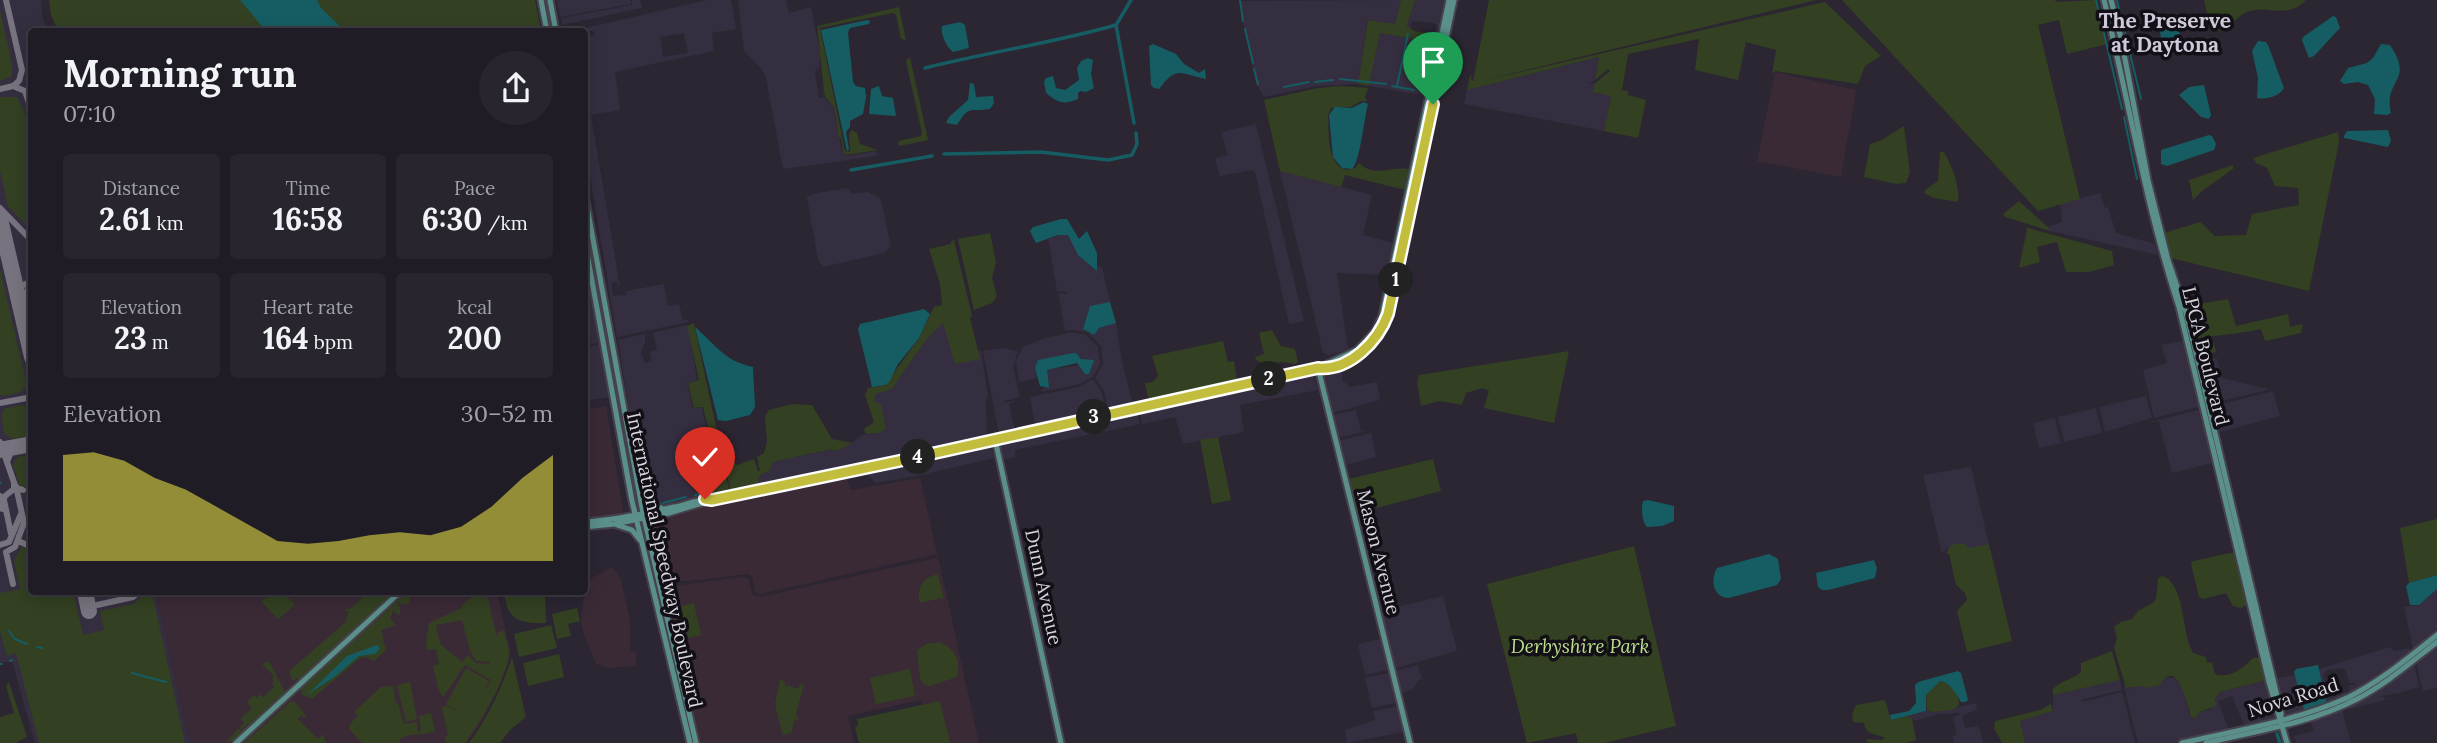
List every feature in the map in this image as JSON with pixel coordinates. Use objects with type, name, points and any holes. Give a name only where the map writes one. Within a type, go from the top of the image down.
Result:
[{"type":"main road","points":[[541,0],[546,28]]},
{"type":"main road","points":[[550,0],[555,28]]},
{"type":"main road","points":[[1369,342],[1379,324],[1386,301],[1449,0]]},
{"type":"main road","points":[[614,524],[705,499],[712,500],[899,461],[1347,361],[1382,328],[1388,314],[1454,0]]},
{"type":"main road","points":[[2104,0],[2109,6],[2116,34],[2121,38]]},
{"type":"main road","name":"LPGA Boulevard","points":[[2104,0],[2152,212],[2179,307],[2277,715],[2287,743]]},
{"type":"main road","name":"LPGA Boulevard","points":[[2111,0],[2121,38],[2148,180],[2198,361],[2265,640],[2281,722]]},
{"type":"main road","points":[[588,212],[599,272]]},
{"type":"main road","points":[[588,241],[593,266],[599,272]]},
{"type":"main road","name":"International Speedway Boulevard","points":[[588,254],[632,500],[692,743]]},
{"type":"main road","name":"International Speedway Boulevard","points":[[599,272],[643,515],[693,731],[692,743]]},
{"type":"main road","name":"Mason Avenue","points":[[1318,368],[1410,743]]},
{"type":"main road","points":[[611,386],[617,394],[622,394]]},
{"type":"main road","points":[[614,398],[620,406],[626,438],[630,441]]},
{"type":"main road","name":"Dunn Avenue","points":[[995,439],[1061,743]]},
{"type":"main road","points":[[639,490],[647,504],[668,511]]},
{"type":"main road","points":[[621,518],[629,511],[632,500]]},
{"type":"main road","points":[[659,585],[659,572],[650,531],[655,520],[668,511]]},
{"type":"main road","points":[[588,523],[636,517]]},
{"type":"main road","points":[[588,524],[614,524],[631,529],[642,542]]},
{"type":"main road","points":[[236,743],[397,595]]},
{"type":"main road","points":[[662,625],[666,628],[671,648],[674,650]]},
{"type":"main road","name":"Nova Road","points":[[2206,743],[2328,706],[2371,685],[2437,635]]},
{"type":"main road","name":"Nova Road","points":[[2184,743],[2329,711],[2366,694],[2437,642]]},
{"type":"main road","points":[[2366,694],[2371,685]]},
{"type":"main road","points":[[679,696],[693,731]]},
{"type":"main road","points":[[2206,743],[2213,736]]},
{"type":"shaded area","points":[[0,0],[41,0],[47,28],[28,28],[28,595],[157,595],[192,743],[35,743],[12,661],[0,663]]},
{"type":"shaded area","points":[[557,0],[631,0],[631,4],[560,17]]},
{"type":"shaded area","points":[[632,0],[640,0],[642,8],[562,25],[561,18],[632,5]]},
{"type":"shaded area","points":[[707,0],[731,0],[736,29],[712,33],[714,51],[615,72],[620,110],[591,115],[620,287],[616,281],[611,284],[613,296],[626,295],[625,291],[664,284],[668,306],[679,304],[683,319],[688,320],[617,337],[588,164],[588,37],[596,34],[585,28]],"holes":[[[684,33],[688,53],[663,57],[660,37]]]},
{"type":"shaded area","points":[[738,0],[786,0],[789,13],[811,7],[820,52],[819,70],[817,68],[815,72],[819,98],[823,98],[821,77],[824,97],[833,107],[842,152],[846,156],[876,151],[877,156],[783,169],[766,78],[744,51]]},
{"type":"shaded area","points":[[1401,0],[1395,24],[1369,20],[1367,23],[1358,84],[1317,86],[1264,97],[1256,84],[1239,1]]},
{"type":"shaded area","points":[[1415,0],[1445,0],[1438,35],[1434,34],[1437,27],[1435,23],[1415,21],[1411,22],[1411,29],[1407,26]]},
{"type":"shaded area","points":[[1380,33],[1436,43],[1425,96],[1369,86]]},
{"type":"shaded area","points":[[1599,57],[1595,80],[1588,84],[1595,83],[1594,92],[1611,95],[1604,131],[1464,104],[1467,90]]},
{"type":"shaded area","points":[[1775,72],[1856,90],[1841,177],[1757,161]]},
{"type":"shaded area","points":[[1256,124],[1304,321],[1289,324],[1255,172],[1252,170],[1220,176],[1215,158],[1228,155],[1221,132]]},
{"type":"shaded area","points":[[1280,171],[1372,195],[1363,235],[1394,243],[1387,275],[1337,273],[1348,350],[1329,355],[1323,353]]},
{"type":"shaded area","points":[[847,188],[852,194],[868,192],[881,199],[891,247],[884,253],[823,267],[818,260],[807,197]]},
{"type":"shaded area","points":[[2100,193],[2105,208],[2108,207],[2116,233],[2155,244],[2158,255],[2050,231],[2048,227],[2062,222],[2060,204]]},
{"type":"shaded area","points":[[1068,235],[1078,255],[1096,270],[1098,266],[1102,267],[1110,302],[1090,307],[1083,329],[1093,335],[1099,328],[1116,323],[1122,362],[1133,404],[1108,409],[1104,391],[1095,378],[1103,364],[1101,346],[1087,332],[1065,331],[1058,293],[1067,292],[1057,291],[1048,239]]},
{"type":"shaded area","points":[[588,279],[600,342],[588,345],[591,341],[588,327]]},
{"type":"shaded area","points":[[944,322],[979,359],[978,351],[981,351],[988,396],[987,436],[872,463],[867,461],[758,484],[759,476],[770,470],[773,462],[843,449],[862,435],[879,433],[886,429],[882,410],[873,402],[876,393],[899,379],[926,340]]},
{"type":"shaded area","points":[[688,325],[697,380],[687,383],[693,408],[702,408],[718,479],[711,487],[712,493],[660,506],[648,502],[642,493],[618,340],[649,333],[645,335],[641,352],[645,363],[652,361],[650,352],[657,349],[651,333]]},
{"type":"shaded area","points":[[1072,332],[1086,335],[1098,347],[1100,364],[1093,377],[1077,385],[1041,392],[1048,387],[1046,370],[1079,365],[1084,360],[1073,353],[1035,368],[1037,378],[1019,382],[1016,361],[1023,347]]},
{"type":"shaded area","points":[[2186,340],[2202,406],[2154,418],[2143,370],[2167,363],[2161,345]]},
{"type":"shaded area","points":[[600,344],[609,397],[588,400],[588,347]]},
{"type":"shaded area","points":[[1004,348],[1018,351],[1013,367],[1020,397],[1004,401],[1022,399],[1009,404],[1015,430],[999,434],[983,351]]},
{"type":"shaded area","points":[[2217,358],[2222,378],[2268,389],[2276,388],[2209,404],[2200,362]]},
{"type":"shaded area","points":[[1344,367],[1342,380],[1350,387],[1377,382],[1380,400],[1332,413],[1324,370]]},
{"type":"shaded area","points":[[1311,373],[1318,390],[1240,405],[1244,432],[1183,444],[1175,417],[1142,424],[1140,411]]},
{"type":"shaded area","points":[[1093,379],[1101,391],[1106,410],[1035,425],[1030,397],[1078,387]]},
{"type":"shaded area","points":[[2273,391],[2280,416],[2216,433],[2210,407]]},
{"type":"shaded area","points":[[2146,396],[2152,418],[2105,432],[2099,407]]},
{"type":"shaded area","points":[[606,406],[623,508],[621,514],[616,516],[588,518],[588,409]]},
{"type":"shaded area","points":[[2096,408],[2102,433],[2064,442],[2058,417]]},
{"type":"shaded area","points":[[2202,409],[2216,462],[2172,473],[2159,421],[2146,423]]},
{"type":"shaded area","points":[[1356,410],[1361,431],[1370,430],[1338,438],[1333,415]]},
{"type":"shaded area","points":[[1137,412],[1140,424],[1015,450],[1015,457],[1003,460],[1000,449],[1004,441]]},
{"type":"shaded area","points":[[2055,418],[2061,443],[2039,448],[2033,423]]},
{"type":"shaded area","points":[[1371,433],[1376,457],[1344,465],[1338,441]]},
{"type":"shaded area","points":[[990,444],[994,458],[921,475],[876,483],[864,471],[912,462]]},
{"type":"shaded area","points":[[1971,467],[1989,544],[1975,548],[1948,548],[1942,553],[1923,475]]},
{"type":"shaded area","points":[[846,476],[851,490],[920,478],[937,554],[760,594],[755,592],[752,577],[748,574],[699,580],[663,580],[652,534],[653,525],[662,518],[706,505]]},
{"type":"shaded area","points":[[936,558],[939,561],[979,743],[927,743],[930,742],[921,700],[848,716],[854,743],[699,743],[663,591],[665,587],[744,577],[748,578],[753,595],[760,597]]},
{"type":"shaded area","points":[[612,567],[620,577],[630,620],[630,650],[636,653],[636,666],[610,668],[596,664],[581,623],[584,595],[588,595],[590,579]]},
{"type":"shaded area","points":[[2437,589],[2437,631],[2413,649],[2404,607],[2419,605]]},
{"type":"shaded area","points":[[157,595],[498,595],[511,654],[498,690],[482,722],[467,743],[192,743]]},
{"type":"shaded area","points":[[1443,596],[1457,651],[1393,669],[1380,611]]},
{"type":"shaded area","points":[[1380,639],[1388,670],[1365,675],[1358,644]]},
{"type":"shaded area","points":[[2437,645],[2437,688],[2423,691],[2416,662]]},
{"type":"shaded area","points":[[2390,647],[2395,651],[2410,648],[2411,651],[2355,691],[2321,705],[2283,716],[2274,679],[2295,675],[2304,709],[2327,702],[2319,669]],"holes":[[[2343,668],[2349,683],[2356,685],[2349,685],[2349,691],[2331,697],[2323,675],[2327,670]]]},
{"type":"shaded area","points":[[2414,663],[2419,687],[2381,696],[2386,699],[2396,697],[2350,709],[2346,707],[2380,688]]},
{"type":"shaded area","points":[[1418,665],[1423,679],[1412,689],[1400,694],[1394,671]]},
{"type":"shaded area","points":[[1389,673],[1396,703],[1372,708],[1365,678]]},
{"type":"shaded area","points":[[2167,677],[2174,678],[2183,687],[2190,717],[2194,719],[2200,712],[2212,709],[2219,692],[2267,680],[2277,717],[2244,725],[2232,696],[2218,701],[2229,730],[2177,743],[2138,743],[2123,683],[2128,689]]},
{"type":"shaded area","points":[[2120,680],[2122,690],[2081,700],[2082,702],[2122,692],[2135,743],[2025,743],[2020,721],[2053,711],[2053,695]]},
{"type":"shaded area","points":[[1976,703],[1977,709],[1962,716],[1965,728],[1977,726],[1980,729],[1983,743],[1954,743],[1952,736],[1957,735],[1953,718],[1962,713],[1938,714],[1914,721],[1906,716],[1927,709],[1932,712]]},
{"type":"shaded area","points":[[1397,706],[1403,732],[1347,743],[1345,730],[1375,720],[1373,711]]},
{"type":"shaded area","points":[[2342,709],[2351,743],[2296,743],[2294,736],[2314,731],[2311,722],[2287,729],[2288,743],[2284,726]]},
{"type":"green space","points":[[49,0],[535,0],[540,28],[57,28]]},
{"type":"green space","points":[[1401,0],[1415,0],[1407,26],[1414,31],[1438,35],[1436,43],[1380,33],[1369,86],[1358,84],[1368,20],[1395,24]]},
{"type":"green space","points":[[1489,0],[1816,0],[1481,81],[1825,2],[1881,56],[1865,66],[1858,84],[1775,71],[1772,74],[1776,50],[1746,42],[1738,80],[1695,70],[1699,39],[1628,54],[1622,90],[1628,91],[1628,95],[1646,100],[1638,138],[1604,131],[1611,96],[1593,92],[1595,83],[1610,71],[1608,69],[1595,80],[1599,57],[1467,90],[1472,75],[1473,81]]},
{"type":"green space","points":[[1842,0],[2096,0],[2107,44],[2067,54],[2059,20],[2038,25],[2080,199],[2038,211]]},
{"type":"green space","points":[[2204,0],[2306,0],[2290,10],[2251,11],[2225,29],[2216,31],[2211,30]]},
{"type":"green space","points":[[899,7],[906,40],[901,39],[896,15],[893,13],[820,28],[845,151],[850,152],[851,130],[857,133],[860,144],[878,150],[846,155],[839,138],[834,107],[825,97],[817,26]]},
{"type":"green space","points":[[0,11],[12,64],[12,76],[0,81]]},
{"type":"green space","points":[[910,57],[928,140],[899,146],[898,141],[921,136],[922,133],[906,61]]},
{"type":"green space","points":[[1318,88],[1368,88],[1365,97],[1367,101],[1361,101],[1351,107],[1331,108],[1328,115],[1329,139],[1335,162],[1347,170],[1355,168],[1359,163],[1377,171],[1410,169],[1405,190],[1345,175],[1341,187],[1280,171],[1264,100]]},
{"type":"green space","points":[[0,97],[17,97],[28,125],[28,227],[8,206],[0,170]]},
{"type":"green space","points":[[1904,126],[1910,172],[1906,183],[1896,184],[1864,177],[1870,144]]},
{"type":"green space","points":[[2338,132],[2339,142],[2309,291],[2170,258],[2164,233],[2200,222],[2215,236],[2246,235],[2252,214],[2299,205],[2298,188],[2275,186],[2267,168],[2256,163],[2253,158]]},
{"type":"green space","points":[[1940,152],[1944,152],[1955,176],[1958,202],[1934,198],[1924,193],[1938,181]]},
{"type":"green space","points":[[2233,165],[2233,169],[2193,200],[2189,180]]},
{"type":"green space","points":[[2019,201],[2050,231],[2005,217],[2003,214]]},
{"type":"green space","points":[[2025,227],[2112,251],[2114,265],[2089,272],[2066,272],[2057,242],[2037,247],[2040,262],[2019,268],[2027,229]]},
{"type":"green space","points":[[990,233],[996,262],[992,278],[997,296],[992,303],[974,310],[958,239]]},
{"type":"green space","points":[[954,240],[980,359],[955,364],[943,323],[926,340],[892,389],[876,394],[874,402],[881,404],[886,429],[879,433],[866,434],[864,429],[874,422],[865,395],[868,388],[885,385],[919,338],[934,307],[942,305],[940,284],[929,249],[951,244]]},
{"type":"green space","points":[[0,269],[27,385],[21,392],[6,396],[0,395]]},
{"type":"green space","points":[[2228,299],[2236,326],[2288,314],[2290,327],[2303,324],[2301,333],[2265,341],[2261,329],[2197,338],[2201,345],[2214,343],[2216,352],[2198,356],[2185,306]]},
{"type":"green space","points":[[694,323],[729,489],[713,493],[712,488],[719,480],[719,474],[703,407],[694,408],[688,383],[699,380],[687,326]]},
{"type":"green space","points":[[1272,330],[1281,346],[1295,349],[1298,362],[1264,364],[1256,360],[1255,357],[1264,354],[1259,333]]},
{"type":"green space","points":[[1223,341],[1228,362],[1234,361],[1237,381],[1149,400],[1145,383],[1152,382],[1158,376],[1152,356]]},
{"type":"green space","points":[[1569,351],[1554,423],[1484,408],[1489,391],[1483,388],[1466,393],[1462,405],[1439,401],[1421,406],[1417,381],[1419,375]]},
{"type":"green space","points":[[792,404],[812,405],[832,439],[852,443],[842,449],[773,462],[770,470],[759,476],[758,484],[726,491],[730,489],[718,430],[731,462],[738,465],[754,459],[760,471],[757,457],[764,453],[767,442],[765,416],[769,410]]},
{"type":"green space","points":[[22,405],[28,407],[28,436],[12,439],[4,433],[1,413],[6,408]]},
{"type":"green space","points":[[1218,437],[1231,500],[1212,504],[1200,440]]},
{"type":"green space","points":[[28,455],[28,486],[22,487],[19,484],[13,464],[18,457]]},
{"type":"green space","points":[[1433,459],[1441,491],[1357,513],[1349,479]]},
{"type":"green space","points":[[2437,519],[2437,575],[2409,583],[2400,528]]},
{"type":"green space","points":[[1965,544],[1969,548],[1989,544],[2012,641],[1967,652],[1957,611],[1967,600],[1965,593],[1956,585],[1949,554],[1946,553],[1951,545]]},
{"type":"green space","name":"Derbyshire Park","points":[[1634,546],[1676,726],[1604,743],[1578,743],[1576,733],[1527,743],[1487,584]]},
{"type":"green space","points":[[22,547],[28,548],[28,595],[74,595],[83,635],[104,630],[100,611],[134,604],[142,595],[153,595],[185,743],[39,743],[16,653],[7,656],[0,632],[0,593],[20,589],[14,560]]},
{"type":"green space","points":[[2235,552],[2249,598],[2247,605],[2241,608],[2233,606],[2226,593],[2203,599],[2199,597],[2191,564],[2193,561]]},
{"type":"green space","points":[[938,574],[944,600],[941,598],[920,603],[922,584]]},
{"type":"green space","points":[[2163,576],[2176,589],[2193,653],[2206,657],[2207,663],[2212,662],[2215,674],[2221,675],[2236,672],[2253,658],[2263,657],[2267,680],[2219,692],[2215,700],[2216,706],[2200,712],[2195,719],[2191,717],[2181,686],[2172,676],[2166,677],[2160,685],[2126,688],[2114,648],[2117,638],[2114,627],[2132,619],[2138,611],[2153,603],[2156,599],[2158,578]]},
{"type":"green space","points":[[272,595],[286,595],[295,605],[278,619],[261,601]]},
{"type":"green space","points":[[365,595],[391,595],[299,680],[296,677],[295,681],[292,680],[289,671],[347,621],[349,612],[344,611]]},
{"type":"green space","points":[[405,595],[418,595],[409,597],[410,603],[401,605],[400,602],[397,606],[400,606],[400,615],[393,611],[390,619],[396,625],[381,630],[384,642],[372,637],[384,643],[386,650],[374,661],[366,657],[360,658],[312,699],[301,694],[301,688]]},
{"type":"green space","points":[[474,595],[480,595],[483,601],[482,595],[487,595],[497,638],[497,633],[504,630],[509,649],[508,661],[492,699],[465,743],[446,743],[445,737],[448,735],[442,707],[446,705],[469,718],[446,704],[466,668],[489,681],[483,694],[491,680],[465,665],[443,697],[438,689],[433,666],[439,664],[436,649],[427,650],[429,623],[461,608],[462,611],[462,605]],"holes":[[[462,620],[470,651],[476,661],[490,662],[476,663],[468,655],[462,662],[440,644],[436,625]]]},
{"type":"green space","points":[[505,595],[545,595],[546,623],[529,623],[516,619]]},
{"type":"green space","points":[[694,603],[701,635],[683,639],[676,607]]},
{"type":"green space","points":[[577,608],[580,621],[568,624],[571,636],[557,639],[552,614]]},
{"type":"green space","points":[[551,625],[557,648],[519,657],[514,634]]},
{"type":"green space","points":[[940,642],[956,656],[957,677],[930,686],[924,685],[920,679],[917,650],[926,644]]},
{"type":"green space","points":[[2112,651],[2120,680],[2053,695],[2056,686],[2081,672],[2081,663]]},
{"type":"green space","points":[[559,654],[564,677],[528,686],[523,663]]},
{"type":"green space","points":[[512,657],[526,717],[510,730],[500,743],[469,743],[494,702]]},
{"type":"green space","points":[[269,661],[285,692],[234,740],[225,743],[239,728],[241,731],[236,736],[248,725],[242,730],[240,727],[244,723],[241,718],[252,708],[247,702],[254,695],[257,698],[260,694],[263,697],[274,687],[274,676],[262,667]]},
{"type":"green space","points":[[910,669],[915,696],[876,704],[870,678]]},
{"type":"green space","points":[[780,680],[784,681],[786,687],[787,685],[797,689],[801,684],[804,685],[796,713],[799,722],[795,719],[791,733],[783,735],[778,718],[787,719],[778,717],[775,704]]},
{"type":"green space","points":[[1939,681],[1954,690],[1959,705],[1952,710],[1932,712],[1927,709],[1926,695]]},
{"type":"green space","points":[[9,682],[27,737],[15,743],[0,743],[0,717],[14,713],[6,686]]},
{"type":"green space","points":[[410,682],[417,719],[406,722],[397,685]]},
{"type":"green space","points":[[393,686],[404,724],[417,722],[418,732],[421,732],[419,716],[431,713],[435,731],[404,737],[400,739],[400,743],[394,743],[397,737],[393,743],[362,743],[349,729],[358,715],[354,712],[381,687]]},
{"type":"green space","points":[[1885,700],[1891,720],[1906,716],[1912,718],[1916,740],[1906,743],[1868,743],[1866,739],[1885,738],[1869,732],[1864,723],[1853,722],[1852,714],[1856,705]]},
{"type":"green space","points":[[291,701],[295,702],[306,716],[304,718],[301,715],[298,719],[318,739],[323,734],[326,743],[244,743]]},
{"type":"green space","points":[[940,701],[950,743],[859,743],[855,727],[858,726],[857,719]]},
{"type":"green space","points":[[2051,704],[2053,711],[2020,721],[2025,743],[2002,743],[1994,728],[1995,721],[2040,710]]},
{"type":"water","points":[[240,0],[317,0],[321,8],[342,28],[263,28]]},
{"type":"water","points":[[2333,16],[2340,28],[2309,58],[2303,37]]},
{"type":"water","points":[[2175,17],[2184,51],[2164,56],[2159,25],[2163,20]]},
{"type":"water","points":[[870,21],[869,24],[850,28],[848,32],[853,82],[856,86],[865,88],[866,97],[863,114],[850,121],[846,132],[847,151],[821,30]]},
{"type":"water","points":[[960,22],[965,25],[969,48],[953,52],[942,33],[942,26]]},
{"type":"water","points":[[2258,41],[2268,45],[2284,88],[2268,98],[2257,98],[2258,78],[2252,51]]},
{"type":"water","points":[[1153,44],[1176,54],[1184,64],[1199,73],[1205,69],[1206,79],[1180,73],[1171,76],[1159,89],[1154,88],[1151,85],[1149,46]]},
{"type":"water","points":[[2381,44],[2390,45],[2400,66],[2391,93],[2391,113],[2387,115],[2374,114],[2375,99],[2368,85],[2358,82],[2344,84],[2340,81],[2348,68],[2367,63],[2373,58]]},
{"type":"water","points":[[1088,58],[1093,60],[1091,74],[1094,88],[1081,91],[1078,93],[1078,99],[1069,102],[1058,101],[1046,93],[1046,78],[1053,76],[1056,88],[1065,90],[1079,80],[1077,68],[1081,61]]},
{"type":"water","points":[[970,83],[974,84],[976,97],[993,96],[994,103],[990,109],[967,112],[957,125],[946,123],[968,100]]},
{"type":"water","points":[[2204,85],[2211,115],[2209,119],[2201,117],[2179,95],[2189,87]]},
{"type":"water","points":[[879,86],[882,96],[893,98],[896,116],[869,114],[871,89]]},
{"type":"water","points":[[1364,102],[1368,104],[1355,165],[1352,169],[1342,168],[1333,157],[1329,115],[1335,107],[1352,108]]},
{"type":"water","points":[[2388,130],[2391,141],[2388,147],[2344,138],[2347,131]]},
{"type":"water","points":[[2209,135],[2216,144],[2214,150],[2167,166],[2161,164],[2161,150]]},
{"type":"water","points":[[1067,219],[1079,239],[1087,231],[1097,253],[1097,271],[1078,255],[1068,235],[1058,235],[1036,243],[1030,231],[1033,227]]},
{"type":"water","points":[[1110,302],[1116,323],[1099,328],[1094,335],[1083,329],[1090,306]]},
{"type":"water","points":[[924,309],[930,314],[919,338],[898,364],[889,382],[872,387],[858,329],[860,324]]},
{"type":"water","points":[[695,327],[721,352],[735,361],[753,367],[755,407],[750,415],[726,421],[718,420]]},
{"type":"water","points":[[1073,353],[1081,359],[1094,360],[1089,374],[1085,374],[1077,363],[1047,370],[1049,388],[1040,386],[1035,368],[1038,360]]},
{"type":"water","points":[[1643,501],[1674,506],[1674,521],[1662,526],[1647,527],[1642,507]]},
{"type":"water","points":[[1769,554],[1778,559],[1781,579],[1777,585],[1729,598],[1716,592],[1714,583],[1717,568]]},
{"type":"water","points":[[1874,560],[1877,568],[1875,578],[1828,590],[1818,587],[1816,573]]},
{"type":"water","points":[[2437,575],[2437,589],[2419,605],[2410,605],[2406,586]]},
{"type":"water","points":[[377,645],[380,648],[375,654],[359,656],[307,695],[347,656]]},
{"type":"water","points":[[2318,665],[2327,703],[2304,710],[2294,672],[2296,669]]},
{"type":"water","points":[[1958,671],[1961,673],[1968,700],[1966,702],[1961,702],[1950,686],[1940,681],[1926,695],[1926,711],[1891,720],[1890,715],[1909,711],[1916,703],[1915,685],[1918,682]]},
{"type":"waterway","points":[[1131,0],[1116,25],[1134,123]]},
{"type":"waterway","points":[[1240,0],[1243,21]]},
{"type":"waterway","points":[[2096,0],[2122,109]]},
{"type":"waterway","points":[[2117,0],[2141,99]]},
{"type":"waterway","points":[[925,68],[1116,25]]},
{"type":"waterway","points":[[1245,29],[1253,63]]},
{"type":"waterway","points":[[1397,86],[1408,34]]},
{"type":"waterway","points":[[1254,69],[1258,84]]},
{"type":"waterway","points":[[1340,79],[1386,84]]},
{"type":"waterway","points":[[1315,82],[1333,80]]},
{"type":"waterway","points":[[1284,87],[1309,82]]},
{"type":"waterway","points":[[1392,86],[1414,90]]},
{"type":"waterway","points":[[2124,117],[2137,179]]},
{"type":"waterway","points":[[944,154],[1041,152],[1108,160],[1132,155],[1137,144],[1136,133]]},
{"type":"waterway","points":[[851,170],[932,156]]},
{"type":"waterway","points":[[695,495],[708,492]]},
{"type":"waterway","points":[[663,503],[686,497]]},
{"type":"waterway","points":[[9,631],[15,639],[27,644]]},
{"type":"waterway","points":[[37,647],[42,648]]},
{"type":"waterway","points":[[132,673],[166,682]]},
{"type":"waterway","points":[[2277,734],[2280,743]]},
{"type":"taxiway","points":[[6,0],[22,70],[19,81],[13,86],[25,91],[28,100]]},
{"type":"taxiway","points":[[0,89],[13,86]]},
{"type":"taxiway","points":[[0,208],[28,237]]},
{"type":"taxiway","points":[[13,277],[21,286],[28,283]]},
{"type":"taxiway","points":[[21,311],[28,289]]},
{"type":"taxiway","points":[[0,403],[28,398]]},
{"type":"taxiway","points":[[0,442],[17,491],[24,523],[15,547],[6,552],[13,584]]},
{"type":"taxiway","points":[[7,462],[11,452],[21,446]]},
{"type":"taxiway","points":[[6,510],[0,508],[5,496],[14,489],[14,483],[17,488],[23,490]]},
{"type":"taxiway","points":[[0,496],[4,500],[11,534]]},
{"type":"taxiway","points":[[0,545],[9,542],[21,514]]},
{"type":"taxiway","points":[[18,541],[28,545]]},
{"type":"taxiway","points":[[97,605],[135,595]]},
{"type":"runway","points":[[0,219],[28,340]]},
{"type":"runway","points":[[0,450],[28,445]]},
{"type":"runway","points":[[86,595],[89,611]]},
{"type":"district","name":"The Preserve at Daytona","points":[[2165,33]]},
{"type":"route","points":[[705,499],[712,500],[899,461],[1324,368],[1353,358],[1377,337],[1388,314],[1433,104]]}]
